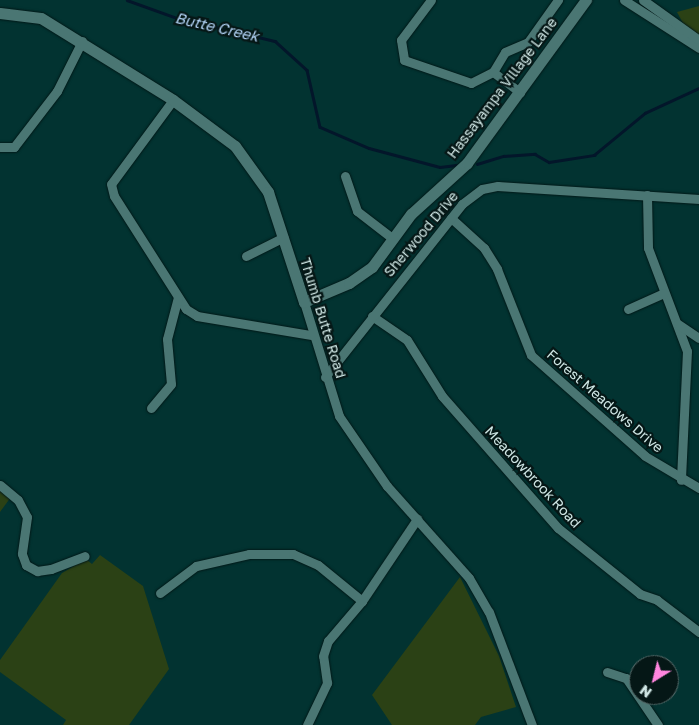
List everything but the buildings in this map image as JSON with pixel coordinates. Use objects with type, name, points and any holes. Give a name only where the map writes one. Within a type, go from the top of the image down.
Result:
[{"type":"street","points":[[431,0],[401,40],[404,60],[471,83],[493,72],[505,52],[528,42],[558,0]]},
{"type":"street","name":"Hassayampa Village Lane","points":[[304,302],[349,283],[372,266],[392,238],[468,163],[586,0]]},
{"type":"street","points":[[624,0],[699,40]]},
{"type":"street","points":[[644,0],[663,20],[699,48]]},
{"type":"street","name":"Thumb Butte Road","points":[[0,13],[41,18],[82,41],[173,100],[235,146],[268,192],[304,302],[311,335],[339,416],[367,459],[468,578],[489,612],[532,725]]},
{"type":"street","points":[[0,147],[14,147],[56,91],[82,41]]},
{"type":"street","points":[[493,72],[520,92]]},
{"type":"street","points":[[173,100],[111,184],[178,297],[197,316],[311,335]]},
{"type":"street","points":[[345,176],[357,211],[392,238]]},
{"type":"street","name":"Sherwood Drive","points":[[325,377],[470,196],[498,186],[699,199]]},
{"type":"street","points":[[647,195],[648,248],[687,350],[682,480]]},
{"type":"street","name":"Forest Meadows Drive","points":[[451,218],[484,248],[497,269],[531,355],[638,450],[682,480],[699,488]]},
{"type":"street","points":[[246,256],[284,237]]},
{"type":"street","points":[[628,309],[664,293]]},
{"type":"street","points":[[151,408],[171,384],[167,339],[178,297]]},
{"type":"street","name":"Meadowbrook Road","points":[[372,316],[406,340],[442,396],[558,528],[640,594],[657,600],[699,632]]},
{"type":"street","points":[[678,324],[699,338]]},
{"type":"street","points":[[0,485],[18,500],[27,517],[22,554],[26,565],[37,571],[51,569],[85,556]]},
{"type":"street","points":[[306,725],[327,683],[323,656],[328,641],[362,602],[417,519]]},
{"type":"street","points":[[160,593],[196,566],[249,554],[293,554],[318,565],[362,602]]},
{"type":"street","points":[[607,672],[626,678],[658,725]]},
{"type":"green space","points":[[699,6],[699,37],[686,29],[677,12]]},
{"type":"green space","points":[[0,490],[11,497],[0,512]]},
{"type":"green space","points":[[100,555],[143,586],[169,669],[129,725],[63,725],[66,720],[0,672],[0,660],[62,573],[86,559],[92,564]]},
{"type":"green space","points":[[460,577],[499,656],[516,707],[481,717],[475,725],[392,725],[372,695]]},
{"type":"waterway","name":"Butte Creek","points":[[127,0],[177,18],[275,41],[307,70],[320,127],[369,148],[440,167],[456,165]]},
{"type":"waterway","name":"Butte Creek","points":[[477,164],[504,156],[535,154],[549,162],[594,155],[645,113],[699,88]]}]
